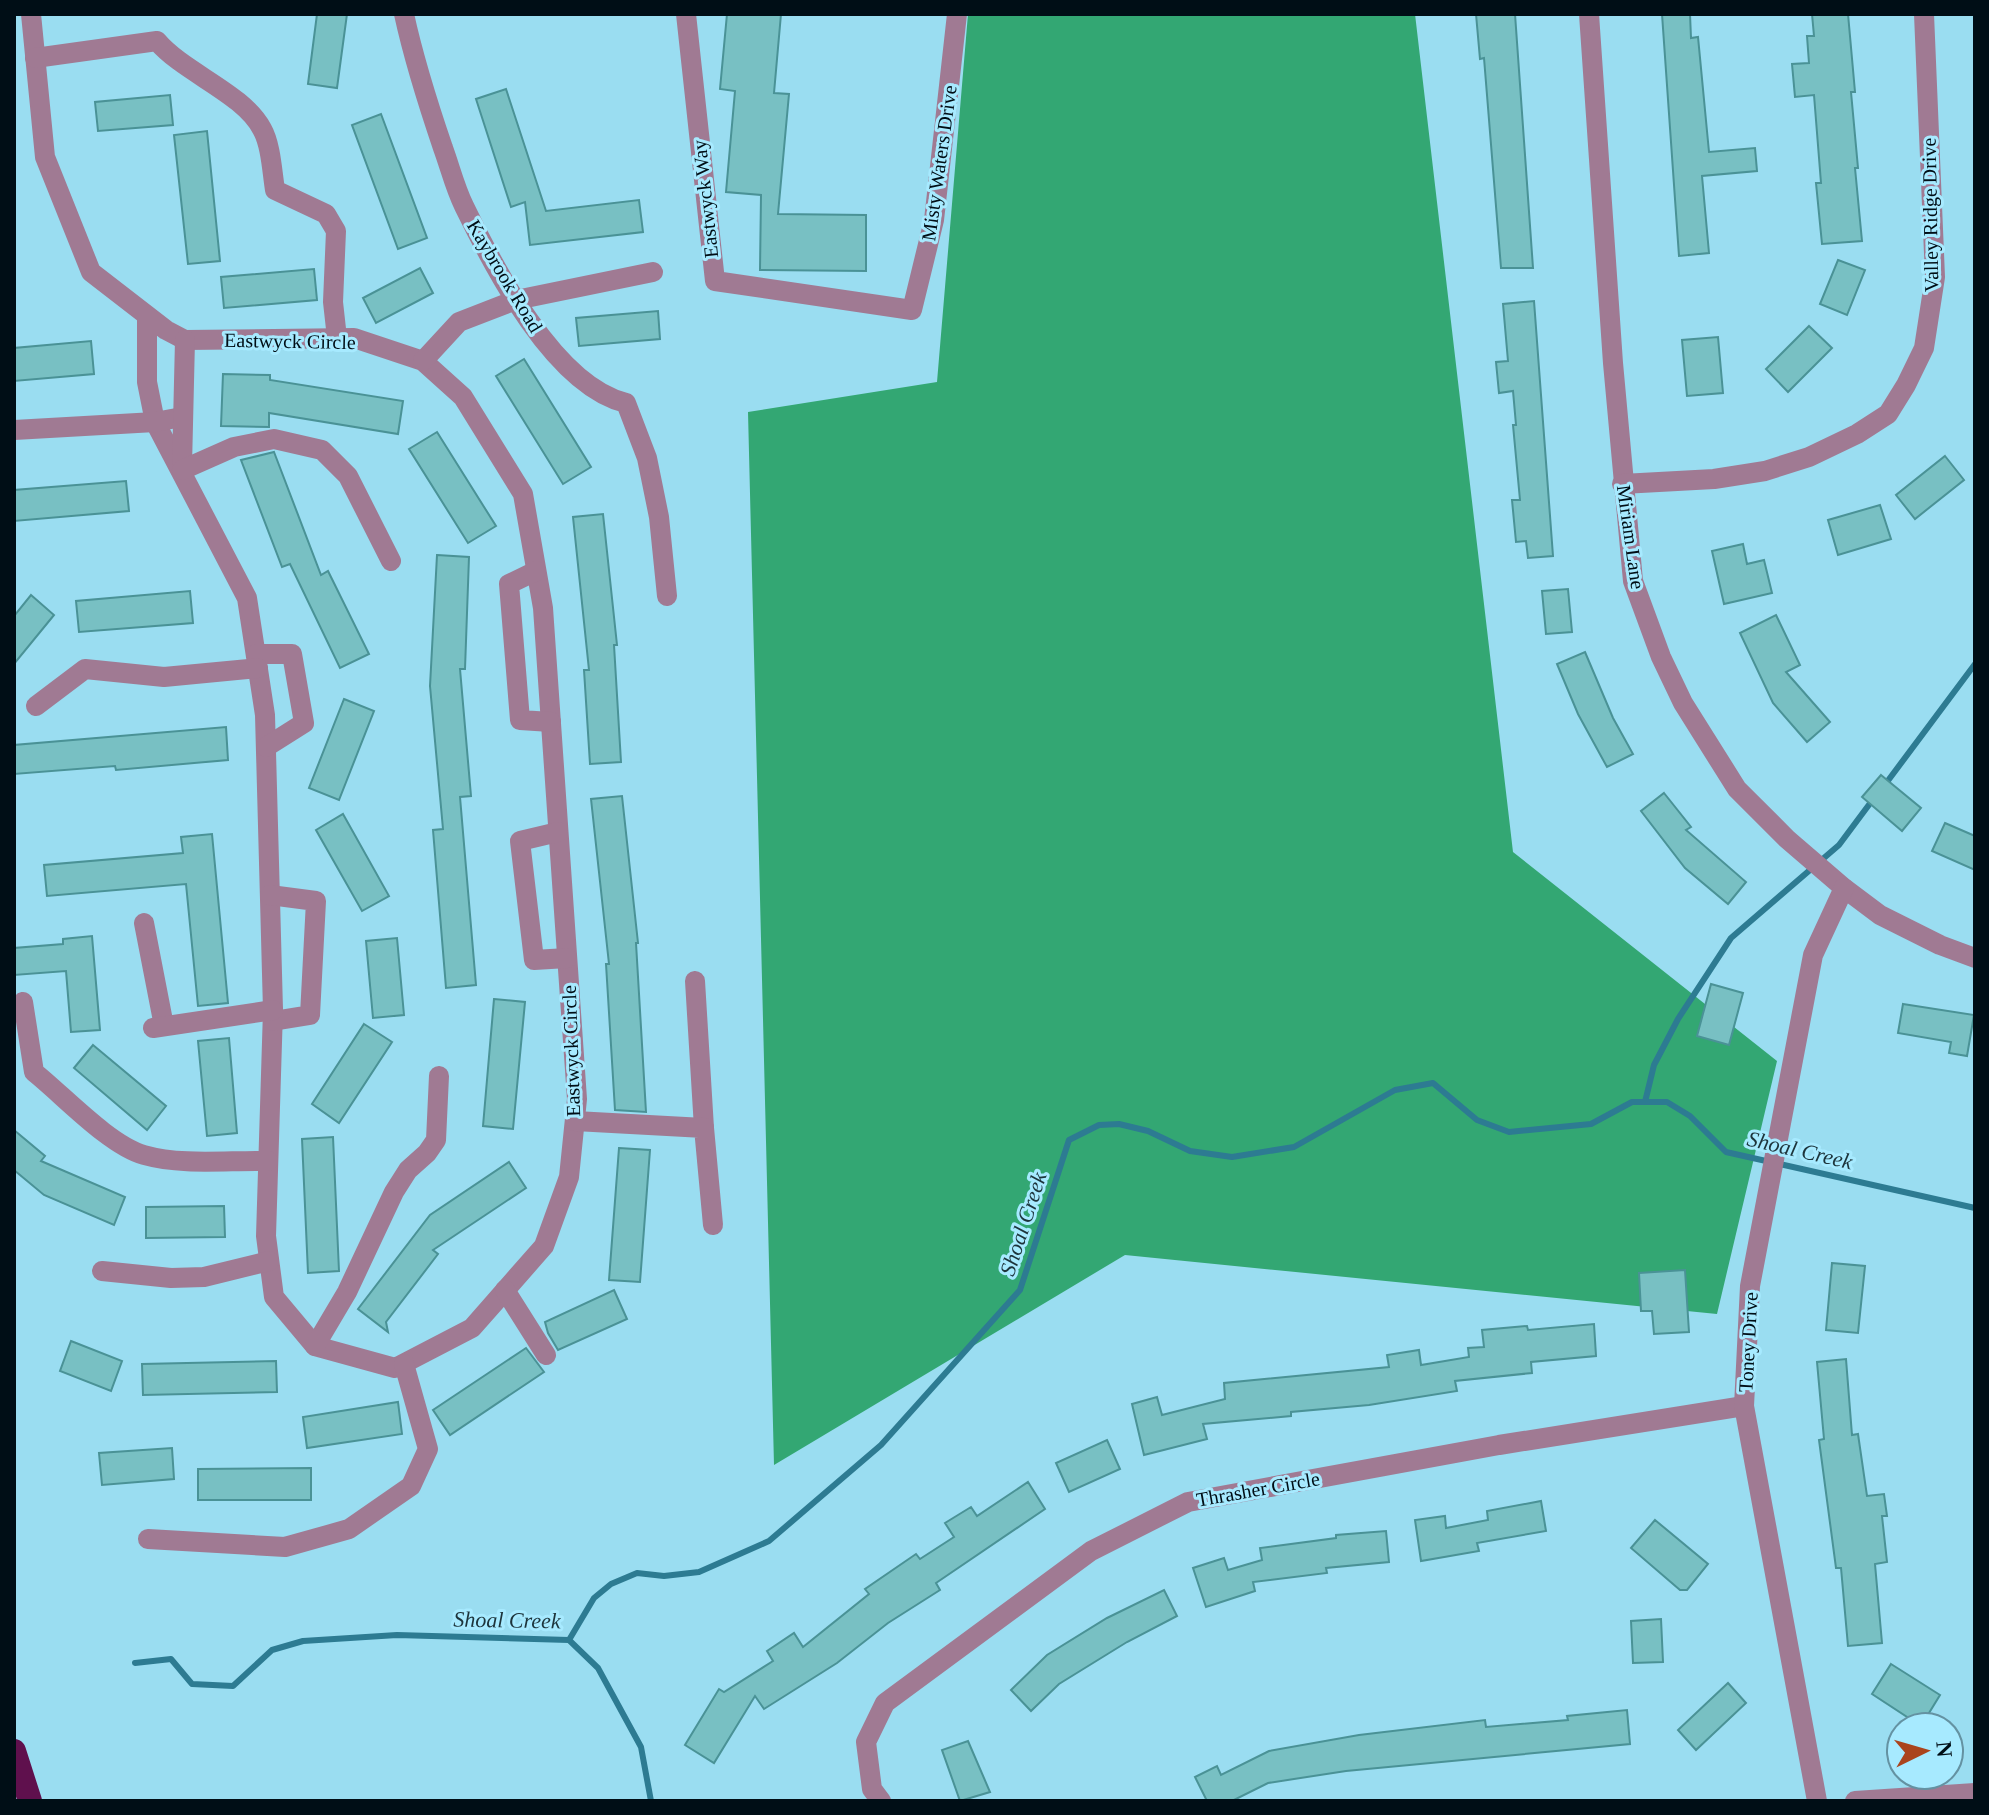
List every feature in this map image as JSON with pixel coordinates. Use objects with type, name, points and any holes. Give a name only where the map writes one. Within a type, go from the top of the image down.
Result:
[{"type":"highway","points":[[14,1751],[30,1801]]},
{"type":"street","points":[[31,14],[45,157],[91,272],[166,330],[185,340],[182,470]]},
{"type":"street","name":"Kaybrook Road","points":[[404,14],[415,64],[463,204],[516,300],[569,370],[609,399],[626,403],[647,458],[659,517],[667,596]]},
{"type":"street","name":"Eastwyck Way","points":[[686,14],[715,281],[912,310]]},
{"type":"street","name":"Misty Waters Drive","points":[[912,310],[934,220],[957,14]]},
{"type":"street","name":"Miriam Lane","points":[[1589,14],[1622,484],[1633,581],[1661,657],[1683,703],[1737,789],[1787,839],[1880,915],[1940,945],[1975,958]]},
{"type":"street","name":"Valley Ridge Drive","points":[[1622,484],[1714,479],[1765,471],[1809,457],[1857,434],[1888,414],[1924,348],[1935,277],[1924,14]]},
{"type":"street","points":[[35,58],[157,41],[169,55],[248,111],[263,130],[275,190],[326,214],[336,231],[333,302],[337,338]]},
{"type":"street","points":[[423,361],[459,322],[516,300],[653,272]]},
{"type":"street","points":[[147,316],[147,382],[155,422],[247,598],[265,715],[273,1016],[266,1236],[274,1297],[315,1346],[395,1368],[404,1364],[428,1449],[411,1486],[349,1529],[285,1547],[148,1539]]},
{"type":"street","name":"Eastwyck Circle","points":[[185,340],[354,338],[423,361],[463,397],[523,494],[543,608],[577,1099],[569,1177],[544,1246],[472,1328],[404,1364]]},
{"type":"street","points":[[14,430],[155,422],[182,417]]},
{"type":"street","points":[[182,470],[234,447],[274,439],[322,450],[348,476],[391,561]]},
{"type":"street","points":[[536,571],[509,584],[520,720],[551,722]]},
{"type":"street","points":[[36,706],[85,669],[164,677],[292,654],[304,723],[266,747]]},
{"type":"street","points":[[558,832],[520,841],[534,960],[567,958]]},
{"type":"street","name":"Toney Drive","points":[[1817,1801],[1744,1406],[1750,1286],[1810,970],[1813,955],[1844,888]]},
{"type":"street","points":[[144,923],[158,1027],[310,1015],[316,901],[270,895]]},
{"type":"street","points":[[695,981],[713,1225]]},
{"type":"street","points":[[23,1002],[34,1072],[106,1133],[142,1155],[185,1161],[268,1161]]},
{"type":"street","points":[[315,1346],[347,1292],[394,1192],[408,1170],[436,1140],[439,1076]]},
{"type":"street","points":[[575,1121],[704,1128]]},
{"type":"street","points":[[102,1271],[171,1278],[204,1277],[269,1261]]},
{"type":"street","points":[[505,1290],[546,1355]]},
{"type":"street","name":"Thrasher Circle","points":[[881,1801],[872,1789],[866,1742],[885,1703],[1091,1551],[1188,1502],[1499,1445],[1744,1406]]},
{"type":"street","points":[[1855,1801],[1975,1793]]},
{"type":"green space","points":[[968,14],[1415,14],[1513,852],[1777,1061],[1717,1314],[1125,1255],[774,1465],[748,412],[937,382]]},
{"type":"building","points":[[317,14],[347,14],[337,88],[308,84]]},
{"type":"building","points":[[727,14],[781,14],[774,93],[789,94],[778,214],[866,215],[866,271],[760,270],[761,195],[726,192],[735,91],[720,89]]},
{"type":"building","points":[[1476,14],[1515,14],[1533,268],[1501,268],[1484,58],[1480,59]]},
{"type":"building","points":[[1662,14],[1690,14],[1691,38],[1698,37],[1709,152],[1755,148],[1757,171],[1702,176],[1709,253],[1679,256]]},
{"type":"building","points":[[1812,14],[1848,14],[1855,92],[1851,92],[1858,168],[1855,168],[1862,241],[1822,244],[1816,183],[1821,183],[1814,95],[1795,97],[1792,64],[1809,63],[1807,36],[1814,36]]},
{"type":"building","points":[[506,89],[546,211],[639,200],[643,232],[530,245],[525,202],[511,207],[476,99]]},
{"type":"building","points":[[170,95],[173,125],[98,131],[95,102]]},
{"type":"building","points":[[381,114],[427,238],[398,249],[352,125]]},
{"type":"building","points":[[207,131],[220,261],[188,264],[174,135]]},
{"type":"building","points":[[1838,260],[1865,270],[1847,315],[1820,304]]},
{"type":"building","points":[[420,268],[433,293],[376,323],[363,298]]},
{"type":"building","points":[[314,269],[317,300],[224,308],[221,277]]},
{"type":"building","points":[[1534,301],[1553,556],[1528,558],[1526,541],[1516,542],[1512,500],[1520,500],[1513,391],[1499,393],[1496,362],[1508,361],[1503,304]]},
{"type":"building","points":[[658,311],[660,339],[579,346],[576,318]]},
{"type":"building","points":[[1809,326],[1832,348],[1788,392],[1766,369]]},
{"type":"building","points":[[1718,337],[1723,393],[1687,396],[1682,340]]},
{"type":"building","points":[[91,341],[94,374],[14,381],[14,348]]},
{"type":"building","points":[[524,359],[591,467],[563,484],[496,376]]},
{"type":"building","points":[[223,374],[270,375],[270,380],[403,401],[398,434],[269,413],[269,427],[221,426]]},
{"type":"building","points":[[437,432],[496,526],[468,543],[409,449]]},
{"type":"building","points":[[274,452],[321,575],[328,571],[369,654],[340,668],[290,564],[282,567],[241,460]]},
{"type":"building","points":[[1945,456],[1964,480],[1915,519],[1896,495]]},
{"type":"building","points":[[126,481],[129,511],[14,521],[14,490]]},
{"type":"building","points":[[1880,505],[1891,539],[1838,555],[1828,520]]},
{"type":"building","points":[[603,514],[617,645],[614,645],[621,762],[590,764],[584,670],[589,670],[573,517]]},
{"type":"building","points":[[1743,544],[1747,564],[1764,560],[1772,593],[1724,604],[1712,551]]},
{"type":"building","points":[[437,555],[469,557],[465,669],[460,669],[471,796],[460,797],[476,985],[446,988],[433,830],[443,829],[430,686]]},
{"type":"building","points":[[1568,589],[1572,632],[1546,634],[1542,591]]},
{"type":"building","points":[[190,591],[193,623],[79,632],[76,601]]},
{"type":"building","points":[[31,595],[54,615],[14,664],[14,616]]},
{"type":"building","points":[[1776,615],[1800,665],[1786,672],[1830,722],[1807,742],[1773,703],[1740,633]]},
{"type":"building","points":[[1585,652],[1613,718],[1633,754],[1607,767],[1578,714],[1557,664]]},
{"type":"building","points":[[344,699],[374,711],[339,800],[309,788]]},
{"type":"building","points":[[226,727],[228,760],[116,770],[115,766],[14,774],[14,745]]},
{"type":"building","points":[[1881,775],[1921,808],[1902,831],[1862,797]]},
{"type":"building","points":[[1664,793],[1691,827],[1686,830],[1746,882],[1728,904],[1685,868],[1641,811]]},
{"type":"building","points":[[622,796],[638,943],[646,1112],[615,1110],[606,964],[609,964],[591,799]]},
{"type":"building","points":[[343,814],[389,896],[362,911],[316,830]]},
{"type":"building","points":[[1945,823],[1975,836],[1975,870],[1932,851]]},
{"type":"building","points":[[212,834],[228,1003],[198,1006],[186,884],[47,896],[44,865],[183,853],[181,837]]},
{"type":"building","points":[[92,936],[100,1030],[71,1032],[66,971],[14,975],[14,948],[63,944],[63,939]]},
{"type":"building","points":[[397,938],[404,1015],[373,1018],[366,941]]},
{"type":"building","points":[[1711,984],[1743,993],[1729,1045],[1697,1036]]},
{"type":"building","points":[[494,999],[525,1002],[513,1129],[483,1126]]},
{"type":"building","points":[[1903,1004],[1974,1015],[1967,1056],[1949,1053],[1951,1042],[1898,1033]]},
{"type":"building","points":[[364,1024],[392,1042],[339,1123],[312,1104]]},
{"type":"building","points":[[229,1038],[237,1133],[207,1136],[198,1041]]},
{"type":"building","points":[[93,1045],[166,1106],[147,1130],[74,1068]]},
{"type":"building","points":[[14,1130],[45,1156],[41,1161],[125,1197],[114,1225],[44,1195],[14,1170]]},
{"type":"building","points":[[333,1137],[339,1271],[308,1273],[302,1139]]},
{"type":"building","points":[[619,1148],[650,1150],[640,1282],[609,1280]]},
{"type":"building","points":[[509,1162],[526,1188],[433,1250],[438,1254],[386,1322],[388,1332],[358,1309],[430,1215]]},
{"type":"building","points":[[224,1206],[225,1237],[146,1238],[146,1207]]},
{"type":"building","points":[[1832,1263],[1865,1266],[1858,1333],[1826,1330]]},
{"type":"building","points":[[1685,1270],[1689,1332],[1654,1334],[1652,1311],[1641,1311],[1639,1273]]},
{"type":"building","points":[[614,1290],[627,1319],[558,1350],[545,1322]]},
{"type":"building","points":[[1594,1324],[1596,1356],[1531,1362],[1532,1373],[1455,1381],[1457,1391],[1369,1405],[1291,1412],[1291,1416],[1203,1424],[1207,1439],[1144,1455],[1132,1404],[1157,1397],[1162,1415],[1225,1399],[1224,1383],[1389,1367],[1387,1355],[1419,1350],[1421,1365],[1469,1357],[1468,1348],[1484,1347],[1482,1330],[1527,1326],[1528,1330]]},
{"type":"building","points":[[71,1341],[122,1361],[111,1391],[60,1371]]},
{"type":"building","points":[[526,1348],[544,1372],[450,1435],[433,1410]]},
{"type":"building","points":[[1846,1359],[1852,1435],[1858,1434],[1867,1496],[1884,1494],[1887,1516],[1882,1516],[1887,1562],[1875,1564],[1882,1643],[1848,1646],[1841,1568],[1836,1568],[1819,1440],[1824,1439],[1817,1362]]},
{"type":"building","points":[[276,1361],[277,1392],[143,1395],[142,1364]]},
{"type":"building","points":[[398,1402],[402,1434],[307,1448],[303,1417]]},
{"type":"building","points":[[1107,1440],[1120,1469],[1069,1492],[1056,1463]]},
{"type":"building","points":[[172,1448],[174,1479],[102,1485],[99,1453]]},
{"type":"building","points":[[311,1468],[311,1500],[198,1500],[198,1469]]},
{"type":"building","points":[[1028,1482],[1045,1509],[936,1583],[940,1590],[888,1623],[837,1663],[764,1709],[755,1696],[714,1763],[685,1745],[719,1689],[724,1692],[773,1661],[767,1651],[794,1633],[803,1647],[869,1594],[865,1589],[916,1554],[920,1559],[954,1537],[945,1523],[971,1507],[977,1516]]},
{"type":"building","points":[[1541,1501],[1546,1531],[1477,1543],[1479,1551],[1421,1561],[1415,1520],[1445,1516],[1446,1528],[1488,1520],[1487,1511]]},
{"type":"building","points":[[1655,1520],[1708,1564],[1687,1590],[1680,1590],[1631,1548]]},
{"type":"building","points":[[1386,1531],[1389,1562],[1326,1568],[1327,1573],[1253,1582],[1255,1591],[1206,1607],[1193,1568],[1224,1558],[1228,1570],[1262,1560],[1260,1548],[1336,1538],[1336,1535]]},
{"type":"building","points":[[1164,1590],[1177,1616],[1127,1642],[1059,1684],[1031,1711],[1011,1690],[1047,1655],[1107,1618]]},
{"type":"building","points":[[1661,1619],[1663,1662],[1633,1663],[1631,1621]]},
{"type":"building","points":[[1891,1664],[1940,1695],[1930,1711],[1898,1711],[1872,1694]]},
{"type":"building","points":[[1728,1683],[1746,1703],[1696,1750],[1678,1730]]},
{"type":"building","points":[[1627,1710],[1630,1744],[1346,1771],[1268,1783],[1232,1801],[1207,1801],[1195,1777],[1217,1766],[1221,1775],[1269,1751],[1359,1735],[1485,1720],[1486,1727],[1568,1720],[1567,1716]]},
{"type":"building","points":[[968,1741],[990,1792],[960,1801],[942,1750]]},
{"type":"waterway","points":[[1884,786],[1975,664]]},
{"type":"waterway","points":[[1645,1102],[1654,1065],[1678,1019],[1731,938],[1839,845],[1874,798]]},
{"type":"waterway","name":"Shoal Creek","points":[[569,1640],[594,1598],[611,1584],[637,1573],[664,1576],[699,1572],[769,1541],[881,1445],[1020,1290],[1069,1140],[1099,1125],[1119,1124],[1148,1131],[1190,1151],[1232,1157],[1294,1147],[1395,1090],[1433,1083],[1477,1120],[1509,1132],[1591,1124],[1632,1102],[1667,1102],[1690,1116],[1726,1152],[1975,1208]]},
{"type":"waterway","name":"Shoal Creek","points":[[135,1663],[171,1659],[192,1684],[233,1686],[272,1650],[303,1641],[397,1635],[569,1640]]},
{"type":"waterway","points":[[569,1640],[598,1668],[641,1747],[651,1801]]}]
